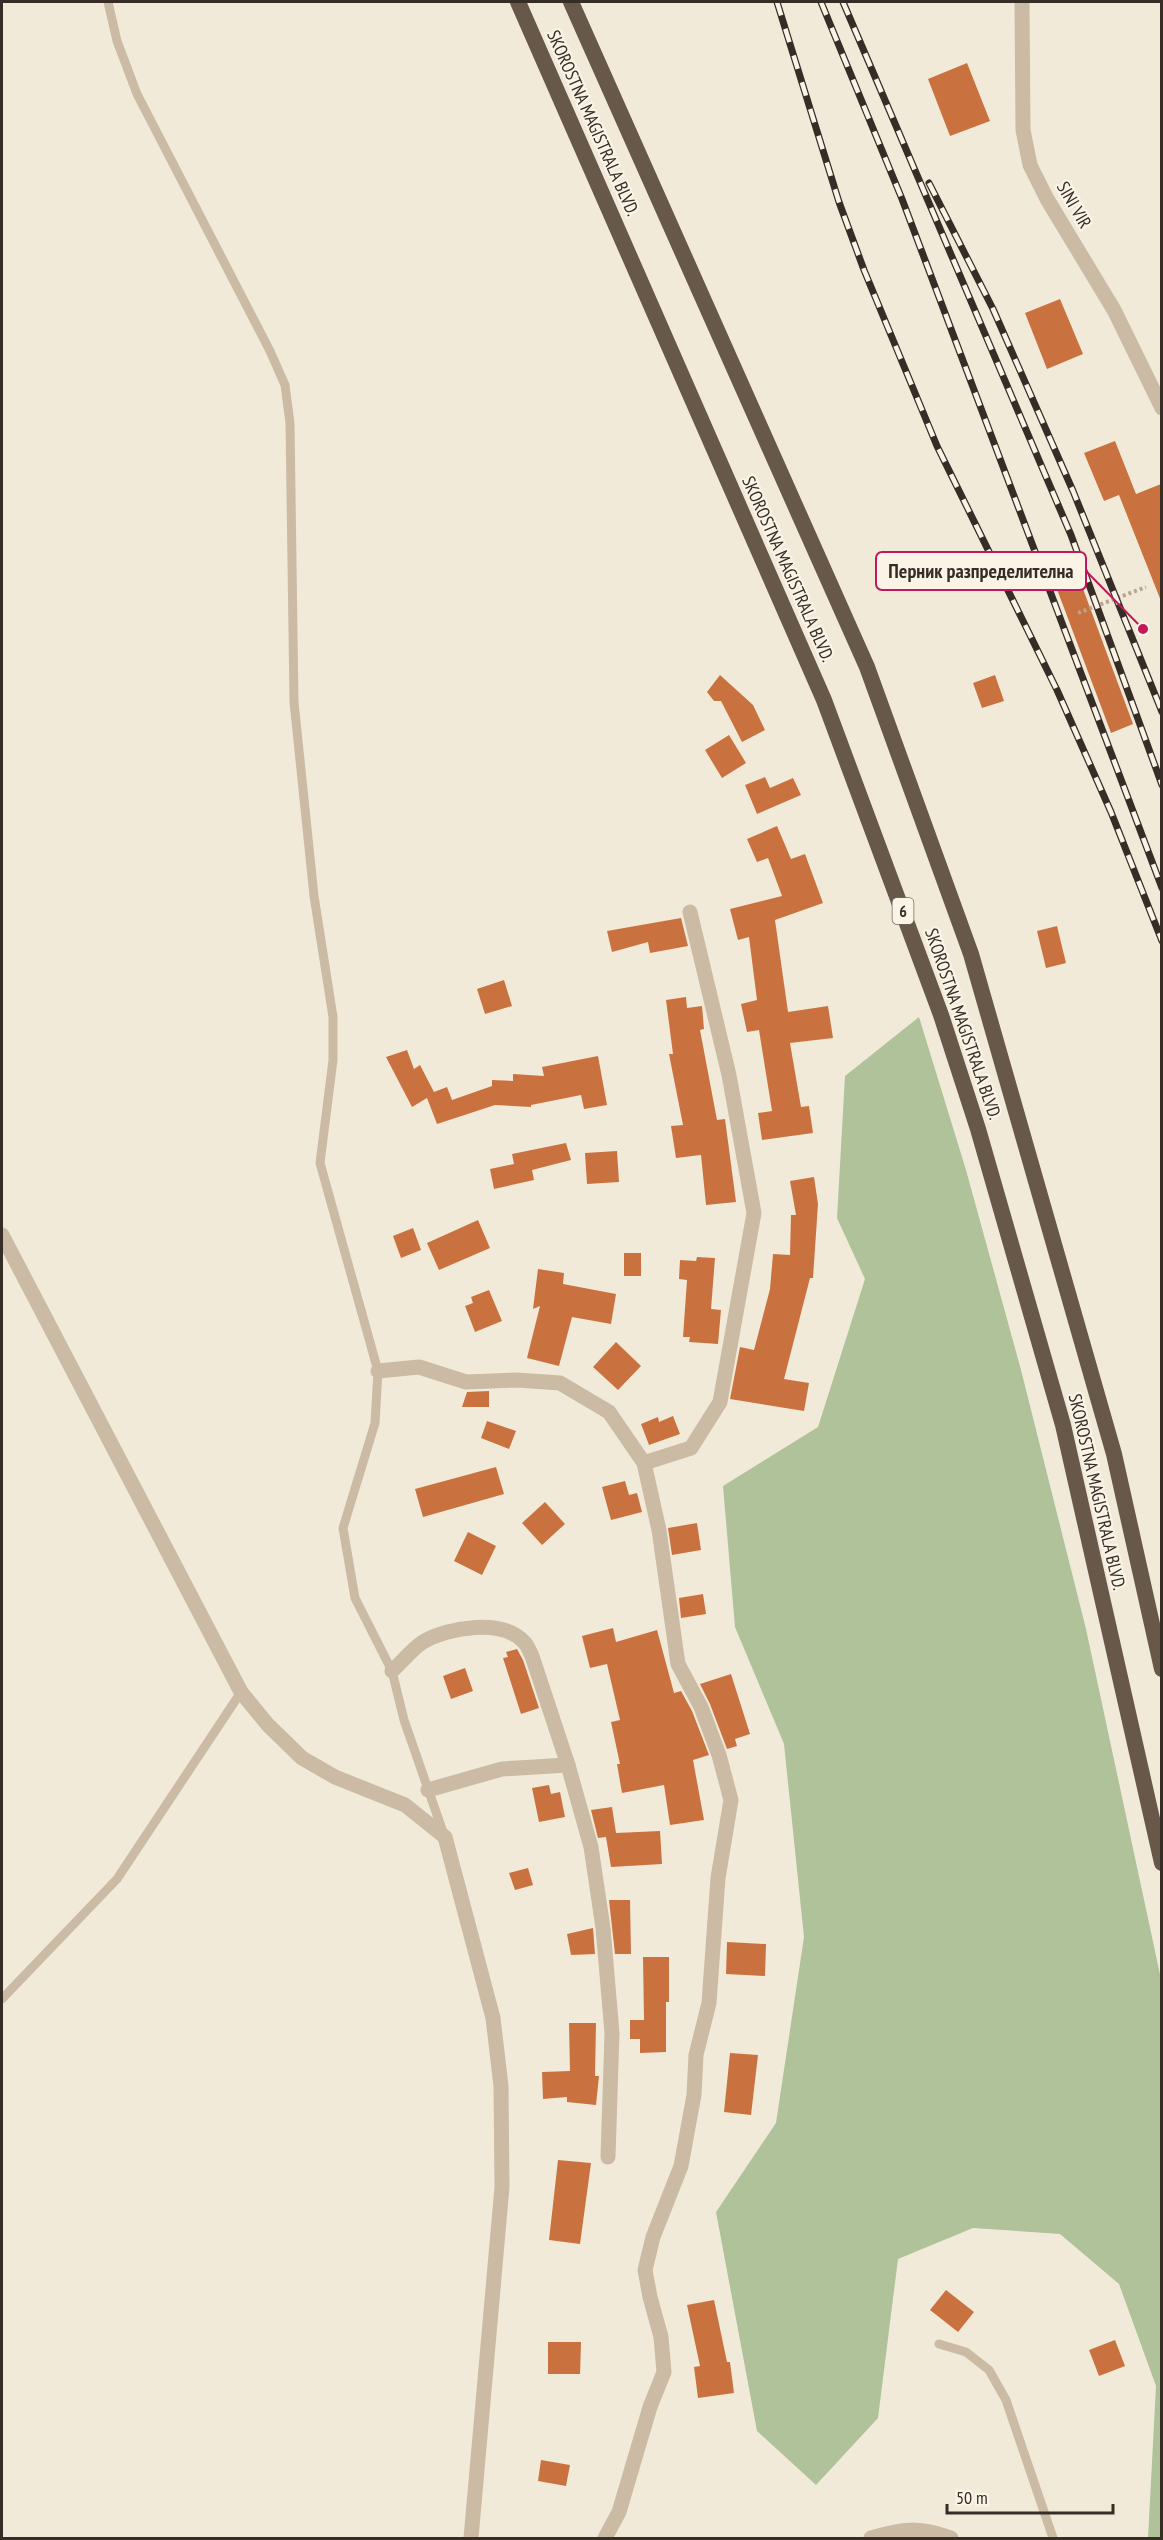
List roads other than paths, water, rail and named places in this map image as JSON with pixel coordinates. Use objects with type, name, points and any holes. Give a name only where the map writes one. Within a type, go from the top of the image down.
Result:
[{"type":"highway","name":"SKOROSTNA MAGISTRALA BLVD.","points":[[518,2],[824,700],[941,1015],[978,1129],[1063,1425],[1161,1863]]},
{"type":"highway","name":"SKOROSTNA MAGISTRALA BLVD.","points":[[571,2],[867,667],[971,954],[1114,1454],[1161,1670]]},
{"type":"street","name":"SINI VIR","points":[[1022,2],[1023,130],[1030,165],[1047,199],[1114,310],[1161,408]]},
{"type":"street","points":[[644,1463],[691,1448],[720,1402],[754,1213],[729,1075],[690,912]]},
{"type":"street","points":[[2,1235],[241,1692],[268,1725],[302,1758],[335,1777],[405,1805],[445,1837],[493,2018],[501,2086],[502,2187],[471,2538]]},
{"type":"street","points":[[378,1371],[419,1367],[466,1382],[517,1380],[560,1383],[609,1412],[644,1463],[659,1530],[678,1664],[701,1707],[719,1755],[731,1800],[718,1878],[709,2003],[696,2055],[694,2094],[683,2155],[654,2237],[645,2270],[661,2337],[664,2372],[650,2408],[619,2512],[604,2538]]},
{"type":"street","points":[[392,1671],[422,1642],[450,1630],[479,1626],[512,1634],[525,1642],[532,1656],[568,1766],[591,1847],[603,1928],[612,2033],[608,2157]]},
{"type":"street","points":[[428,1790],[502,1769],[568,1766]]},
{"type":"street","points":[[871,2538],[894,2531],[912,2529],[931,2531],[951,2538]]},
{"type":"lane","points":[[108,2],[117,40],[137,94],[270,351],[285,385],[290,423],[294,702],[314,896],[333,1017],[333,1060],[320,1163],[378,1371],[375,1423],[342,1528],[355,1598],[392,1671],[404,1720],[445,1837]]},
{"type":"lane","points":[[2,1999],[117,1879],[241,1692]]},
{"type":"lane","points":[[939,2344],[966,2352],[988,2370],[1006,2400],[1053,2538]]},
{"type":"railway","points":[[777,2],[839,202],[864,270],[937,446],[1057,690],[1111,812],[1162,941]]},
{"type":"railway","points":[[821,2],[902,199],[1162,888]]},
{"type":"railway","points":[[843,2],[1071,535],[1162,785]]},
{"type":"railway","points":[[929,183],[993,309],[1073,491],[1162,712]]},
{"type":"place","name":"Перник разпределителна","points":[[1143,629]]}]
